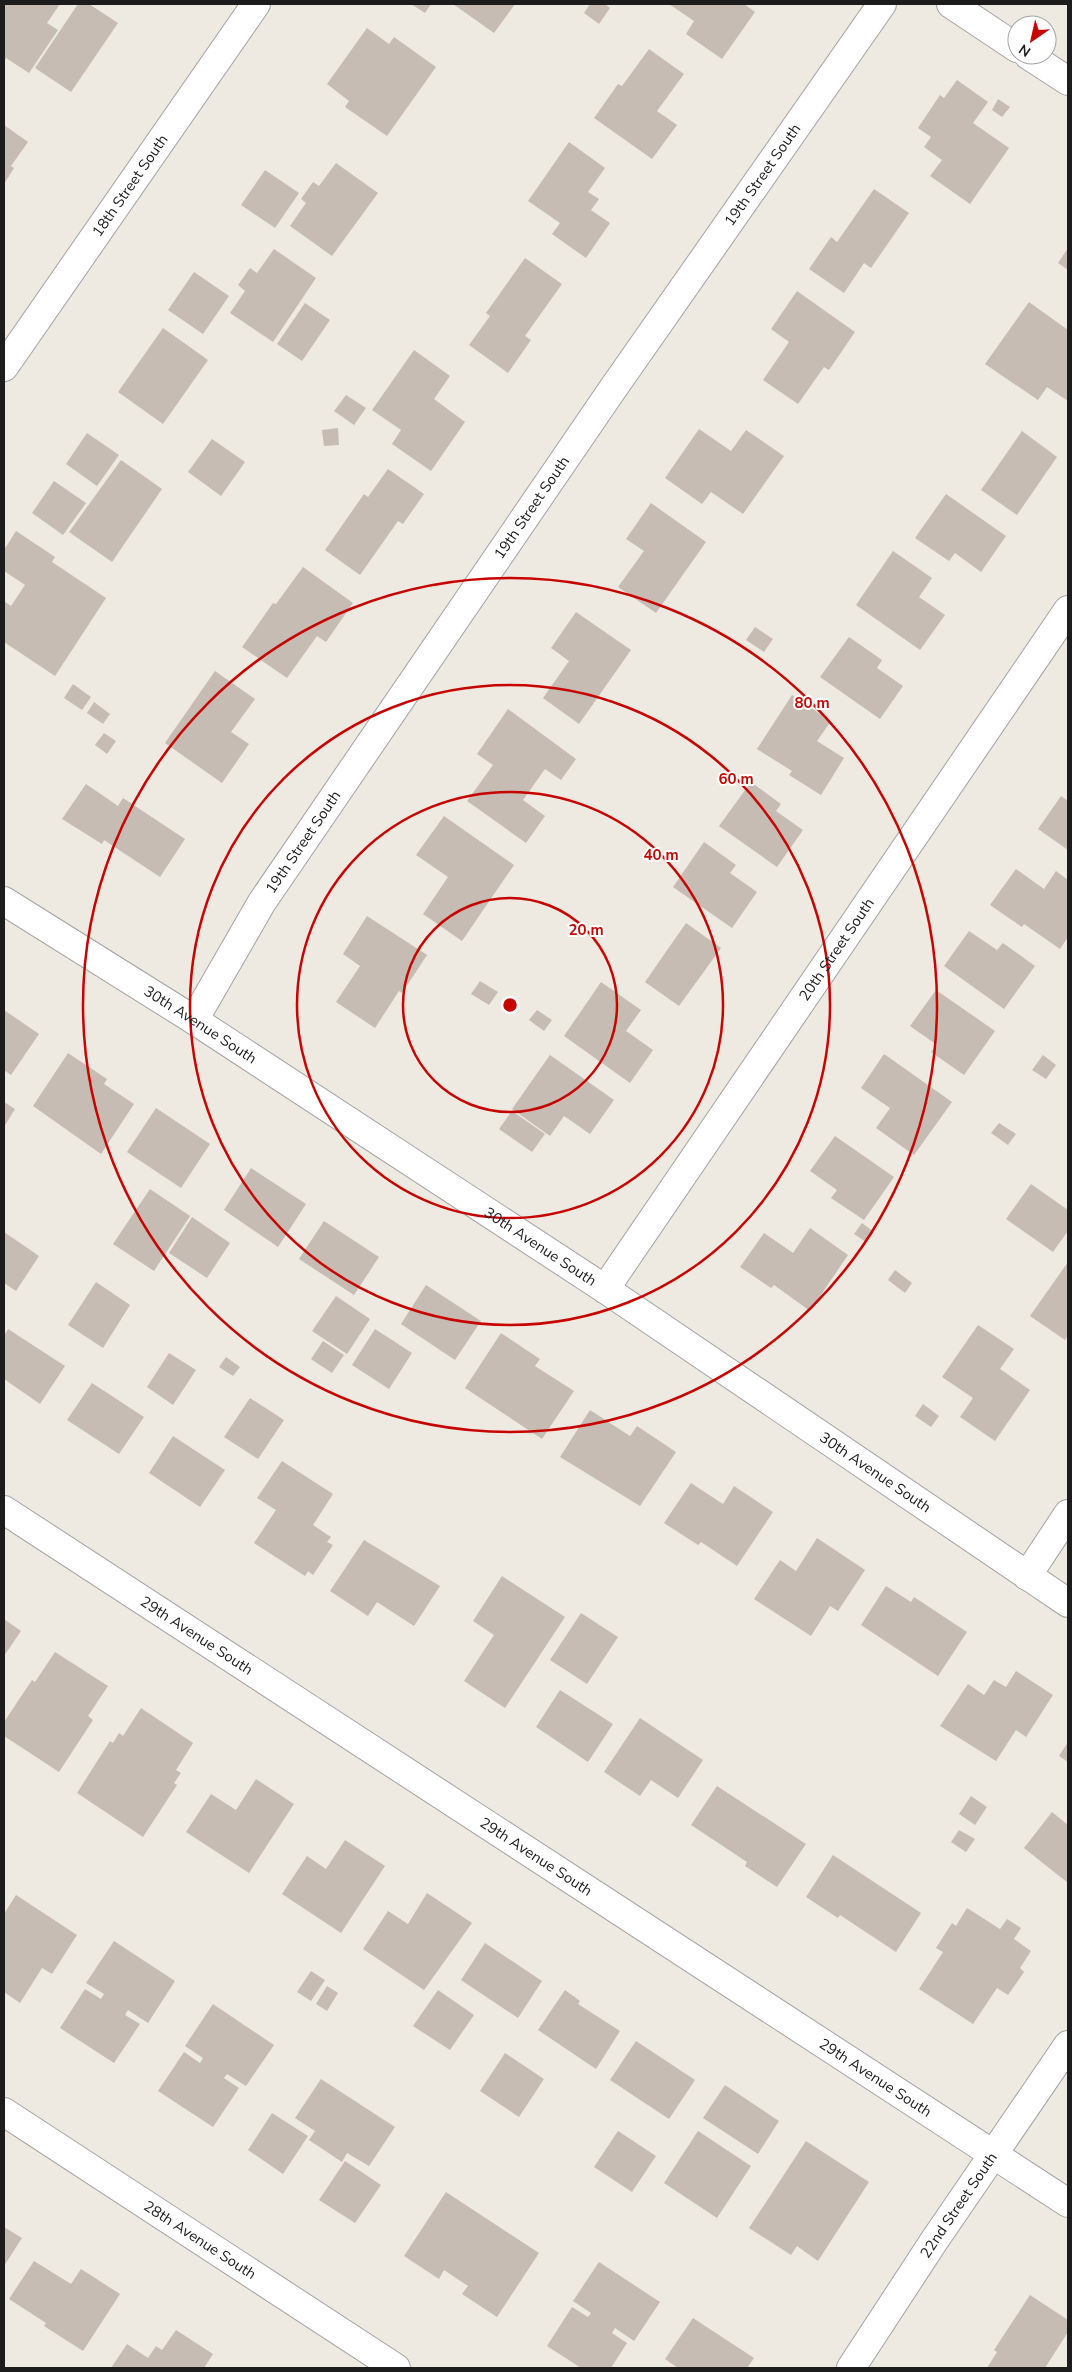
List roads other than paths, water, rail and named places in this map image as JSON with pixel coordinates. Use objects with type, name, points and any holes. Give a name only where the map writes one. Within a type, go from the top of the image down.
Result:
[{"type":"street","name":"18th Street South","points":[[4,367],[256,4]]},
{"type":"street","name":"19th Street South","points":[[194,1020],[262,902],[612,390],[882,4]]},
{"type":"street","points":[[951,4],[1007,41]]},
{"type":"street","points":[[1043,65],[1068,82]]},
{"type":"street","name":"20th Street South","points":[[604,1289],[1068,610]]},
{"type":"street","name":"30th Avenue South","points":[[4,901],[194,1020],[604,1289],[1068,1603]]},
{"type":"street","name":"29th Avenue South","points":[[4,1510],[1068,2203]]},
{"type":"street","points":[[1027,1576],[1068,1514]]},
{"type":"street","name":"22nd Street South","points":[[852,2368],[934,2241],[1068,2045]]},
{"type":"street","name":"28th Avenue South","points":[[4,2112],[396,2368]]}]
